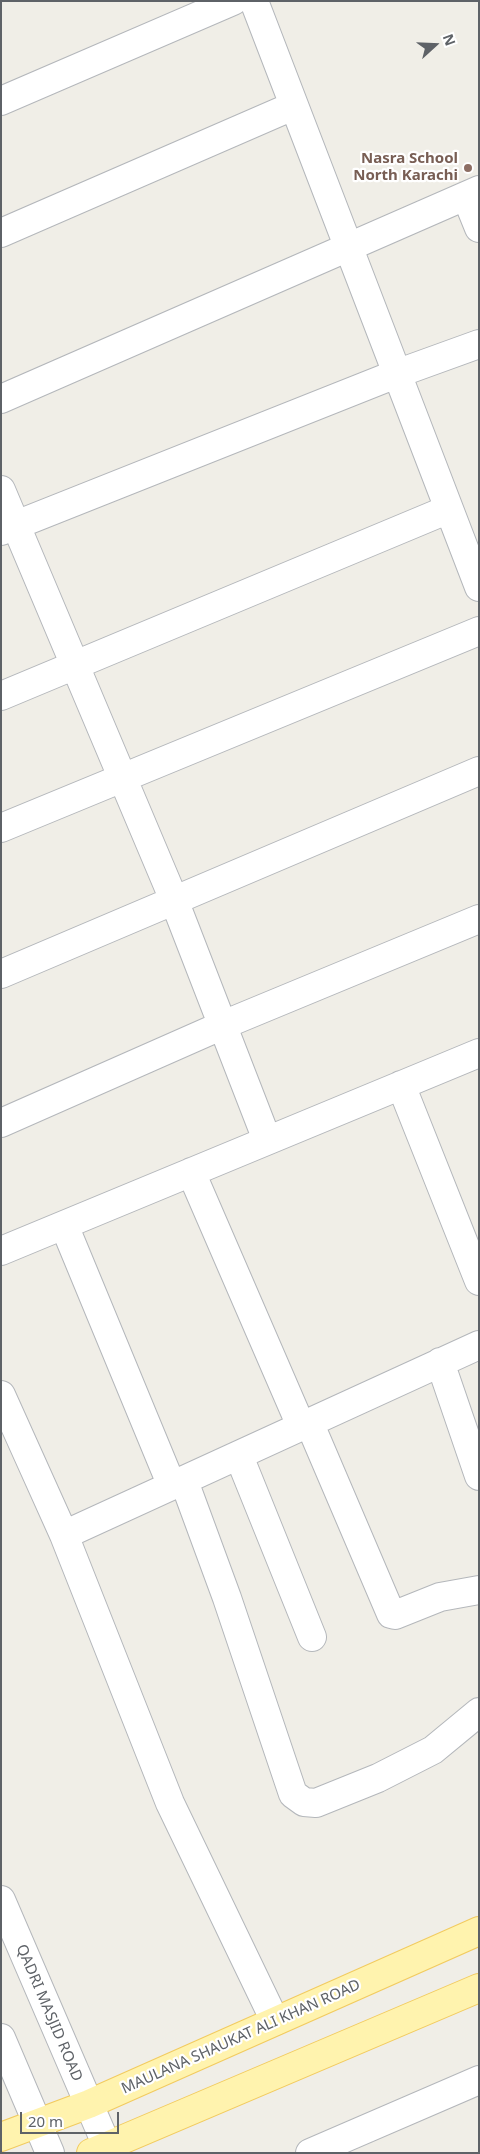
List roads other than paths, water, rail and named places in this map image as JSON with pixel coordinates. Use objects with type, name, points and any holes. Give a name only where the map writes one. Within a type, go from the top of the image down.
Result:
[{"type":"main road","name":"MAULANA SHAUKAT ALI KHAN ROAD","points":[[1,2137],[36,2122],[88,2104],[479,1931]]},
{"type":"main road","points":[[103,2151],[479,1988]]},
{"type":"street","points":[[1,101],[233,1]]},
{"type":"street","points":[[254,1],[479,587]]},
{"type":"street","points":[[1,233],[294,106]]},
{"type":"street","points":[[1,399],[472,193],[479,228]]},
{"type":"street","points":[[9,527],[396,374],[479,344]]},
{"type":"street","points":[[1,490],[9,527],[76,665],[174,900],[267,1140]]},
{"type":"street","points":[[1,696],[448,509]]},
{"type":"street","points":[[1,828],[479,631]]},
{"type":"street","points":[[1,974],[479,771]]},
{"type":"street","points":[[1,1123],[223,1025],[479,919]]},
{"type":"street","points":[[1,1251],[479,1053]]},
{"type":"street","points":[[401,1085],[479,1281]]},
{"type":"street","points":[[191,1172],[391,1614],[395,1615],[440,1597],[479,1590]]},
{"type":"street","points":[[64,1225],[170,1479],[180,1482]]},
{"type":"street","points":[[64,1535],[479,1344]]},
{"type":"street","points":[[440,1362],[479,1476]]},
{"type":"street","points":[[1,1395],[64,1535],[170,1803],[275,2022]]},
{"type":"street","points":[[239,1456],[312,1637]]},
{"type":"street","points":[[180,1482],[227,1598],[293,1794],[304,1802],[316,1803],[378,1778],[433,1750],[479,1712]]},
{"type":"street","name":"QADRI MASJID ROAD","points":[[1,1900],[88,2104],[103,2151]]},
{"type":"street","points":[[1,2038],[50,2153]]},
{"type":"street","points":[[310,2153],[479,2080]]},
{"type":"place","name":"Nasra School North Karachi","points":[[468,168]]}]
